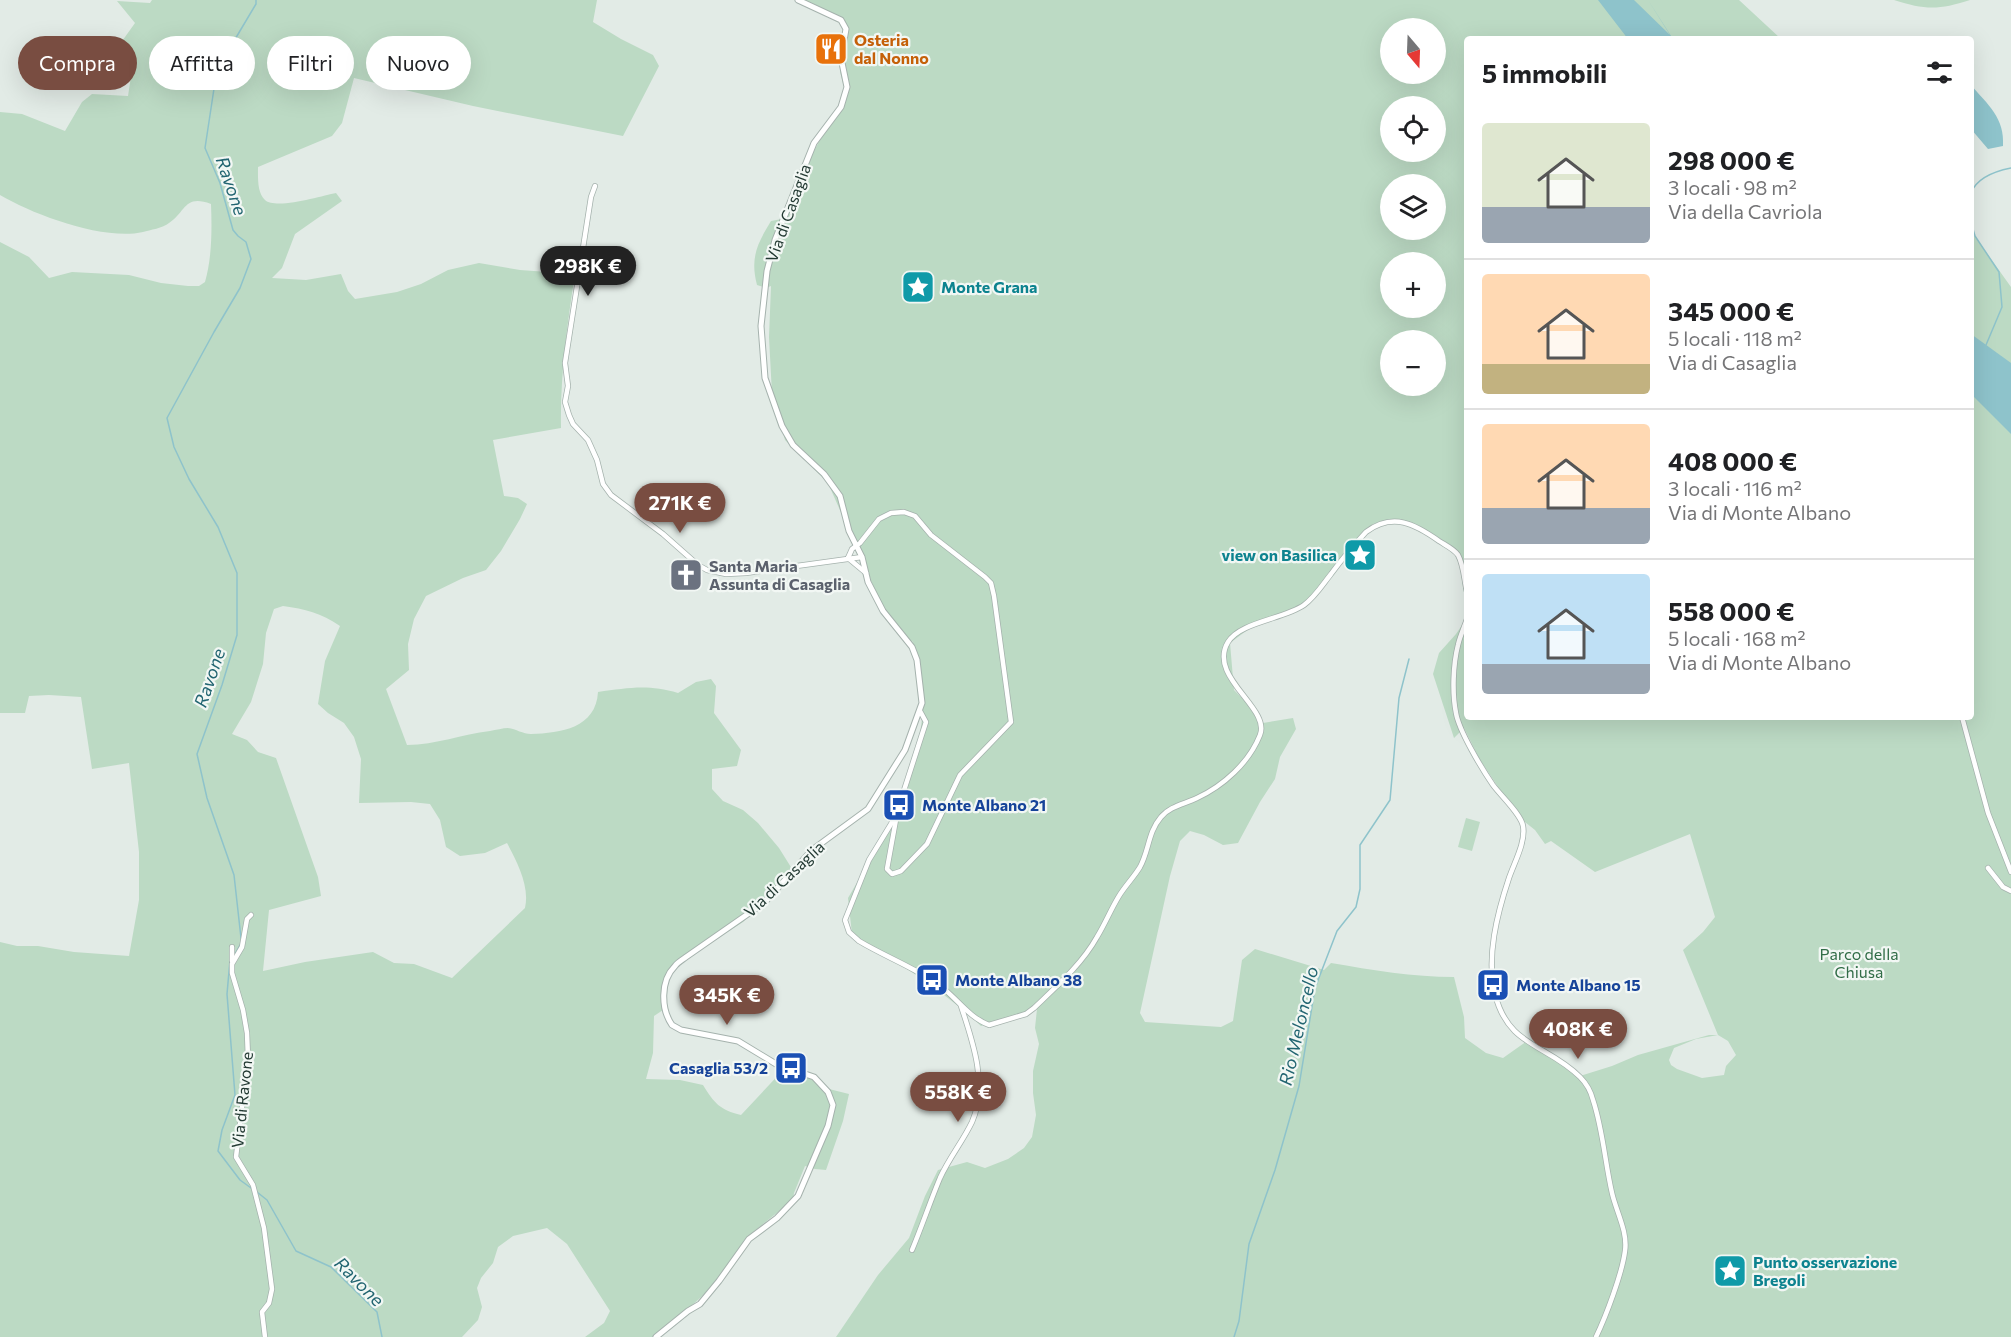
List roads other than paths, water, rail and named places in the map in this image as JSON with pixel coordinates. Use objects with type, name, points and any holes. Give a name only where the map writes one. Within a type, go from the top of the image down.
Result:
[{"type":"street","name":"Via di Casaglia","points":[[656,1337],[700,1304],[748,1239],[777,1218],[798,1196],[828,1126],[833,1105],[828,1092],[814,1077],[776,1064],[738,1041],[681,1030],[672,1025],[664,1008],[663,996],[669,973],[686,957],[765,902],[813,850],[868,809],[905,750],[922,702],[917,660],[912,647],[883,611],[868,582],[862,557],[849,531],[840,496],[824,474],[793,445],[782,426],[765,378],[761,326],[767,271],[775,240],[814,143],[841,107],[848,87],[841,58],[846,29],[841,20],[798,0]]},
{"type":"street","points":[[595,186],[591,197],[566,363],[568,386],[565,402],[573,424],[588,440],[607,490],[707,570],[726,574],[746,573],[862,557]]},
{"type":"street","points":[[848,558],[852,549],[882,517],[891,513],[910,513],[931,535],[989,580],[994,596],[1011,722],[960,775],[927,844],[902,871],[892,874],[886,869],[897,825],[897,809]]},
{"type":"street","points":[[920,711],[926,722],[897,809],[891,824],[869,860],[845,920],[846,926],[849,932],[859,940],[936,982],[977,1020],[988,1025],[1026,1014],[1078,964],[1097,938],[1119,897],[1140,867],[1150,836],[1162,816],[1173,808],[1205,794],[1244,764],[1263,727],[1260,718],[1235,686],[1227,668],[1225,648],[1232,636],[1249,627],[1291,612],[1306,603],[1366,532],[1386,522],[1400,521],[1415,526],[1456,552],[1464,578]]},
{"type":"street","points":[[848,558],[866,573]]},
{"type":"street","points":[[1464,628],[1456,658],[1456,714],[1459,724],[1488,776],[1522,823],[1522,840],[1503,895],[1495,932],[1492,949],[1493,985],[1507,1024],[1520,1037],[1576,1073],[1586,1084],[1593,1099],[1625,1241],[1620,1269],[1596,1337]]},
{"type":"street","points":[[1963,720],[1988,813],[2011,872]]},
{"type":"street","points":[[1988,868],[2002,887],[2011,891]]},
{"type":"street","points":[[232,964],[242,947],[247,919],[251,915]]},
{"type":"street","name":"Via di Ravone","points":[[232,947],[234,979],[243,1010],[248,1058],[236,1157],[253,1185],[264,1228],[271,1281],[268,1303],[262,1312],[265,1337]]},
{"type":"street","points":[[912,1250],[941,1177],[973,1119],[978,1097],[979,1075],[969,1028],[960,1003]]},
{"type":"water","points":[[1598,0],[1634,0],[1670,35],[1648,0],[1671,36],[1626,36]]},
{"type":"water","points":[[1974,88],[1994,112],[2001,127],[2003,146],[1988,149],[1974,133]]},
{"type":"water","points":[[1974,336],[2011,363],[2011,434],[1974,397]]},
{"type":"waterway","name":"Ravone","points":[[241,938],[234,875],[207,798],[197,754],[237,635],[237,573],[218,527],[189,479],[174,447],[167,418],[240,288],[251,259],[246,242],[233,230],[220,183],[205,148],[215,82],[256,0]]},
{"type":"waterway","points":[[1974,187],[1993,173],[2011,168]]},
{"type":"waterway","points":[[1974,232],[1999,272],[2002,307],[1986,345]]},
{"type":"waterway","name":"Rio Meloncello","points":[[1234,1337],[1239,1321],[1249,1244],[1275,1170],[1299,1086],[1315,988],[1337,931],[1356,907],[1360,889],[1360,845],[1390,800],[1399,698],[1409,659]]},
{"type":"waterway","name":"Ravone","points":[[235,954],[240,945]]},
{"type":"waterway","name":"Ravone","points":[[230,960],[227,994],[235,1095],[222,1130],[218,1151],[240,1180],[251,1188]]},
{"type":"waterway","name":"Ravone","points":[[257,1192],[267,1200],[296,1251],[331,1267],[377,1312],[382,1337]]},
{"type":"place","name":"Osteria dal Nonno","points":[[831,49]]},
{"type":"place","name":"Monte Grana","points":[[918,287]]},
{"type":"place","name":"view on Basilica","points":[[1360,555]]},
{"type":"place","name":"Santa Maria Assunta di Casaglia","points":[[686,575]]},
{"type":"place","name":"Monte Albano 21","points":[[899,805]]},
{"type":"place","name":"Monte Albano 38","points":[[932,980]]},
{"type":"place","name":"Monte Albano 15","points":[[1493,985]]},
{"type":"place","name":"Casaglia 53/2","points":[[791,1068]]},
{"type":"place","name":"Punto osservazione Bregoli","points":[[1730,1271]]},
{"type":"park label","name":"Parco della Chiusa","points":[[1859,963]]}]
